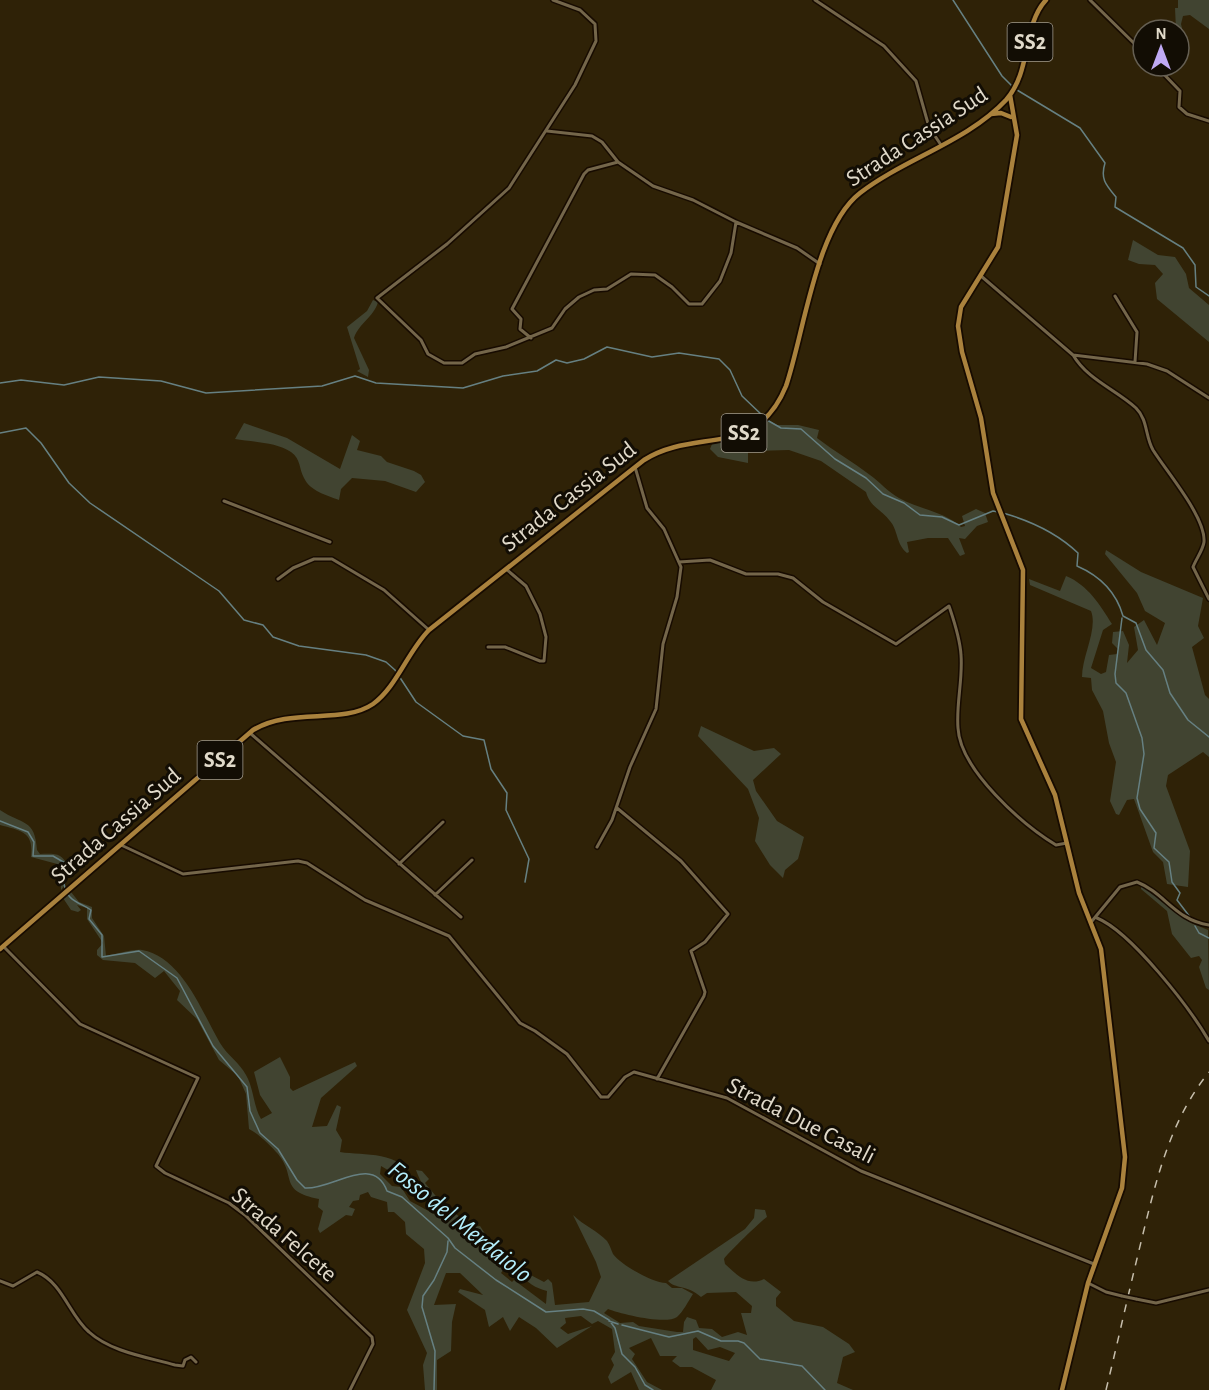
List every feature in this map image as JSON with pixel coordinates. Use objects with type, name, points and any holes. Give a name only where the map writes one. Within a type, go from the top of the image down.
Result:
[{"type":"main road","name":"Strada Cassia Sud","points":[[2,947],[250,733],[277,719],[358,710],[373,704],[429,630],[636,467],[666,448],[734,437],[765,418],[778,402],[786,386],[833,225],[851,201],[870,186],[941,145],[1002,104],[1013,90],[1026,60],[1034,23],[1046,0]]},
{"type":"main road","points":[[1013,90],[1013,117],[1017,135],[998,247],[961,307],[958,326],[998,508],[1020,561],[1024,580],[1020,715],[1055,795],[1069,843],[1079,893],[1095,920],[1103,958],[1126,1162],[1122,1188],[1088,1283],[1062,1390]]},
{"type":"main road","points":[[1002,104],[1013,117]]},
{"type":"main road","points":[[988,115],[1001,113],[1013,117]]},
{"type":"street","points":[[553,0],[579,10],[591,18],[595,24],[596,41],[575,85],[509,188],[447,244],[377,298],[421,340],[428,354],[444,363],[462,363],[475,354],[506,348],[552,328],[565,309],[579,297],[594,290],[607,289],[632,274],[655,275],[672,287],[689,304],[702,304],[720,281],[728,262],[736,222]]},
{"type":"street","points":[[815,0],[884,46],[916,81],[929,127],[941,145]]},
{"type":"street","points":[[1090,0],[1131,40]]},
{"type":"street","points":[[1168,78],[1180,91],[1179,106],[1187,114],[1209,121]]},
{"type":"street","points":[[547,131],[592,136],[602,142],[618,162],[653,186],[693,200],[736,222],[797,248],[820,265]]},
{"type":"street","points":[[532,338],[520,329],[521,319],[512,309],[584,174],[588,170],[618,162]]},
{"type":"street","points":[[981,276],[1073,355],[1081,369],[1124,398],[1145,420],[1154,450],[1186,496],[1204,535],[1203,545],[1193,567],[1209,599]]},
{"type":"street","points":[[1115,296],[1137,332],[1135,362]]},
{"type":"street","points":[[1073,355],[1135,362],[1167,371],[1209,398]]},
{"type":"street","points":[[597,847],[617,807],[648,724],[657,709],[663,644],[677,597],[679,562],[664,530],[645,504],[636,467]]},
{"type":"street","points":[[224,501],[330,542]]},
{"type":"street","points":[[278,579],[293,568],[314,559],[332,559],[384,590],[429,630]]},
{"type":"street","points":[[679,562],[710,560],[746,574],[778,574],[793,578],[824,602],[896,644],[949,606],[962,657],[958,731],[964,748],[980,777],[1016,817],[1056,845],[1069,843]]},
{"type":"street","points":[[488,647],[506,647],[544,661],[546,637],[540,614],[526,586],[506,569]]},
{"type":"street","points":[[250,733],[461,917]]},
{"type":"street","points":[[617,807],[620,813],[681,861],[728,914],[705,942],[691,951],[704,996],[657,1079]]},
{"type":"street","points":[[399,864],[443,822]]},
{"type":"street","name":"Strada Due Casali","points":[[121,845],[183,874],[298,861],[307,863],[365,900],[448,936],[520,1023],[535,1031],[574,1061],[601,1097],[608,1097],[629,1073],[640,1073],[727,1098],[861,1171],[1095,1264]]},
{"type":"street","points":[[435,895],[472,860]]},
{"type":"street","points":[[1209,925],[1191,921],[1137,882],[1120,886],[1103,905],[1095,920],[1108,922],[1144,957],[1185,1005],[1209,1041]]},
{"type":"street","name":"Strada Felcete","points":[[2,947],[80,1024],[198,1078],[156,1166],[165,1173],[229,1203],[245,1215],[372,1337],[373,1344],[350,1390]]},
{"type":"street","points":[[0,1281],[13,1286],[38,1272],[56,1287],[86,1330],[96,1338],[121,1349],[175,1365],[183,1366],[185,1360],[191,1357],[196,1362]]},
{"type":"street","points":[[1088,1283],[1106,1292],[1156,1303],[1209,1290]]},
{"type":"green space","points":[[1178,0],[1209,0],[1209,29],[1190,15],[1175,18],[1175,8],[1178,8]]},
{"type":"green space","points":[[1133,240],[1158,255],[1175,257],[1186,274],[1189,288],[1209,305],[1209,342],[1157,299],[1155,283],[1163,274],[1155,265],[1139,264],[1128,260]]},
{"type":"green space","points":[[373,300],[378,302],[376,307],[354,338],[369,370],[368,377],[357,371],[360,369],[347,327],[367,311]]},
{"type":"green space","points":[[768,420],[777,425],[798,425],[819,430],[817,438],[864,470],[895,496],[907,502],[940,514],[961,527],[965,526],[962,516],[976,509],[985,513],[988,522],[977,526],[965,539],[959,538],[965,554],[960,556],[948,538],[928,538],[907,542],[909,552],[907,553],[893,525],[873,505],[866,492],[821,461],[789,450],[748,451],[748,463],[718,457],[710,449],[712,444],[742,436]]},
{"type":"green space","points":[[244,423],[287,438],[340,469],[352,435],[360,441],[357,450],[381,456],[387,462],[414,471],[421,475],[425,482],[416,492],[385,481],[352,478],[341,489],[339,500],[310,486],[304,478],[297,458],[291,452],[271,444],[235,439]]},
{"type":"green space","points":[[1106,550],[1141,572],[1203,598],[1198,626],[1204,638],[1192,647],[1205,695],[1209,699],[1209,757],[1203,752],[1168,775],[1166,786],[1190,851],[1188,887],[1167,884],[1163,862],[1153,852],[1134,799],[1127,800],[1119,815],[1116,814],[1110,801],[1116,762],[1109,743],[1103,711],[1092,690],[1091,678],[1082,677],[1093,626],[1091,611],[1030,585],[1029,579],[1060,591],[1066,576],[1081,585],[1098,603],[1112,624],[1103,630],[1091,668],[1101,674],[1106,672],[1109,655],[1117,654],[1118,649],[1112,643],[1113,632],[1123,631],[1129,645],[1127,663],[1138,650],[1134,627],[1144,620],[1157,645],[1165,623],[1145,611],[1137,593],[1105,554]]},
{"type":"green space","points":[[701,726],[754,751],[774,748],[781,754],[753,780],[756,791],[777,821],[804,837],[798,859],[785,870],[783,878],[770,865],[755,841],[759,818],[748,789],[698,736]]},
{"type":"green space","points":[[0,810],[30,827],[40,854],[56,854],[64,859],[68,873],[61,890],[61,865],[31,857],[31,842],[28,837],[20,831],[0,825]]},
{"type":"green space","points":[[1141,885],[1191,923],[1208,930],[1209,990],[1206,988],[1199,967],[1202,960],[1199,956],[1191,958],[1172,934],[1167,911],[1141,889]]},
{"type":"green space","points":[[71,892],[79,902],[92,907],[92,918],[104,936],[106,956],[142,950],[169,963],[180,974],[220,1043],[246,1075],[261,1119],[272,1113],[260,1095],[254,1072],[280,1057],[290,1077],[290,1088],[293,1091],[355,1062],[357,1066],[321,1098],[312,1127],[327,1126],[337,1105],[341,1107],[336,1130],[342,1140],[340,1152],[381,1156],[400,1164],[407,1170],[412,1180],[410,1183],[381,1166],[380,1174],[392,1186],[401,1187],[410,1201],[436,1215],[416,1170],[422,1171],[429,1179],[425,1183],[440,1201],[472,1227],[480,1226],[506,1266],[501,1273],[546,1304],[547,1291],[529,1283],[520,1274],[523,1271],[544,1282],[548,1279],[552,1283],[555,1305],[589,1302],[601,1277],[573,1215],[603,1237],[613,1254],[630,1268],[653,1280],[666,1283],[672,1288],[682,1288],[693,1294],[679,1315],[671,1319],[643,1318],[608,1309],[604,1313],[620,1323],[633,1322],[639,1326],[677,1332],[683,1332],[687,1317],[696,1320],[699,1328],[712,1329],[722,1337],[738,1332],[747,1335],[741,1313],[751,1313],[752,1306],[736,1292],[707,1293],[701,1297],[668,1281],[745,1229],[754,1218],[755,1209],[765,1210],[767,1217],[724,1259],[725,1264],[743,1279],[753,1282],[764,1279],[781,1292],[776,1298],[776,1306],[794,1321],[823,1327],[849,1344],[855,1352],[843,1357],[837,1383],[853,1390],[711,1390],[716,1380],[692,1367],[680,1367],[672,1361],[677,1356],[660,1356],[651,1338],[629,1348],[635,1354],[632,1359],[647,1382],[662,1390],[639,1390],[631,1372],[611,1384],[608,1377],[614,1365],[611,1359],[615,1352],[612,1329],[598,1321],[592,1324],[581,1316],[565,1318],[566,1323],[560,1328],[568,1334],[592,1326],[557,1348],[536,1328],[519,1317],[510,1331],[503,1317],[489,1327],[485,1310],[458,1292],[460,1289],[483,1295],[460,1273],[446,1273],[434,1305],[456,1304],[452,1322],[451,1351],[437,1360],[437,1390],[425,1390],[423,1365],[427,1353],[407,1310],[425,1263],[424,1249],[406,1234],[405,1222],[394,1212],[388,1212],[387,1202],[371,1197],[368,1192],[360,1195],[359,1200],[353,1201],[349,1207],[355,1209],[352,1216],[346,1215],[320,1233],[318,1229],[323,1211],[318,1207],[319,1199],[306,1196],[293,1187],[284,1162],[278,1154],[249,1129],[246,1094],[238,1076],[219,1060],[197,1019],[177,1000],[180,991],[164,971],[155,978],[135,963],[103,960],[97,955],[97,950],[103,943],[87,919],[87,908],[77,905],[81,910],[78,912],[71,910],[63,898]],"holes":[[[696,1337],[708,1350],[720,1347],[735,1353],[729,1361],[693,1350],[693,1339]]]},
{"type":"waterway","points":[[953,0],[1002,76],[1013,87]]},
{"type":"waterway","points":[[1017,90],[1080,128],[1105,163],[1104,178],[1116,197],[1115,207],[1183,248],[1195,265],[1196,287],[1209,296]]},
{"type":"waterway","points":[[0,383],[21,380],[64,385],[99,377],[161,381],[206,393],[322,386],[355,376],[376,383],[463,388],[503,376],[537,371],[556,360],[567,363],[584,359],[607,347],[652,357],[679,353],[719,359],[730,370],[742,396],[763,416]]},
{"type":"waterway","points":[[767,420],[781,428],[801,429],[835,459],[866,478],[883,494],[904,503],[920,515],[942,517],[959,525],[993,511],[998,512]]},
{"type":"waterway","points":[[0,433],[26,428],[41,443],[69,483],[90,503],[219,591],[244,620],[263,625],[273,637],[299,646],[366,655],[386,662],[395,670],[416,702],[463,736],[484,740],[491,769],[507,793],[506,810],[529,859],[525,882]]},
{"type":"waterway","points":[[1003,513],[1043,528],[1078,553],[1077,566],[1106,585],[1116,599],[1123,616],[1136,623],[1146,650],[1163,670],[1170,693],[1188,720],[1209,737]]},
{"type":"waterway","points":[[1122,618],[1115,674],[1116,683],[1126,693],[1142,738],[1144,754],[1137,798],[1140,809],[1156,833],[1154,848],[1169,862],[1172,882],[1180,893],[1177,900],[1190,917]]},
{"type":"waterway","name":"Fosso del Merdaiolo","points":[[0,821],[28,832],[34,842],[33,856],[53,856],[65,863],[65,889],[70,897],[91,910],[89,919],[102,935],[102,957],[139,951],[177,978],[213,1046],[247,1087],[250,1111],[260,1133],[278,1149],[297,1180],[305,1188],[362,1174],[372,1175],[381,1180],[387,1191],[402,1197],[448,1238],[455,1248],[496,1280],[546,1312],[583,1309],[594,1311],[609,1320],[615,1328],[622,1354],[635,1367],[645,1385],[653,1390]]},
{"type":"waterway","points":[[1195,926],[1199,933],[1209,938]]},
{"type":"waterway","points":[[434,1390],[435,1351],[422,1307],[423,1296],[434,1280],[447,1252],[448,1241]]},
{"type":"waterway","name":"Fosso del Merdaiolo","points":[[609,1321],[618,1324]]},
{"type":"waterway","points":[[622,1325],[669,1337],[698,1331],[721,1341],[738,1341],[744,1343],[760,1359],[802,1366],[825,1390]]},
{"type":"railway","points":[[1106,1390],[1141,1242],[1166,1153],[1184,1111],[1209,1072]]}]
